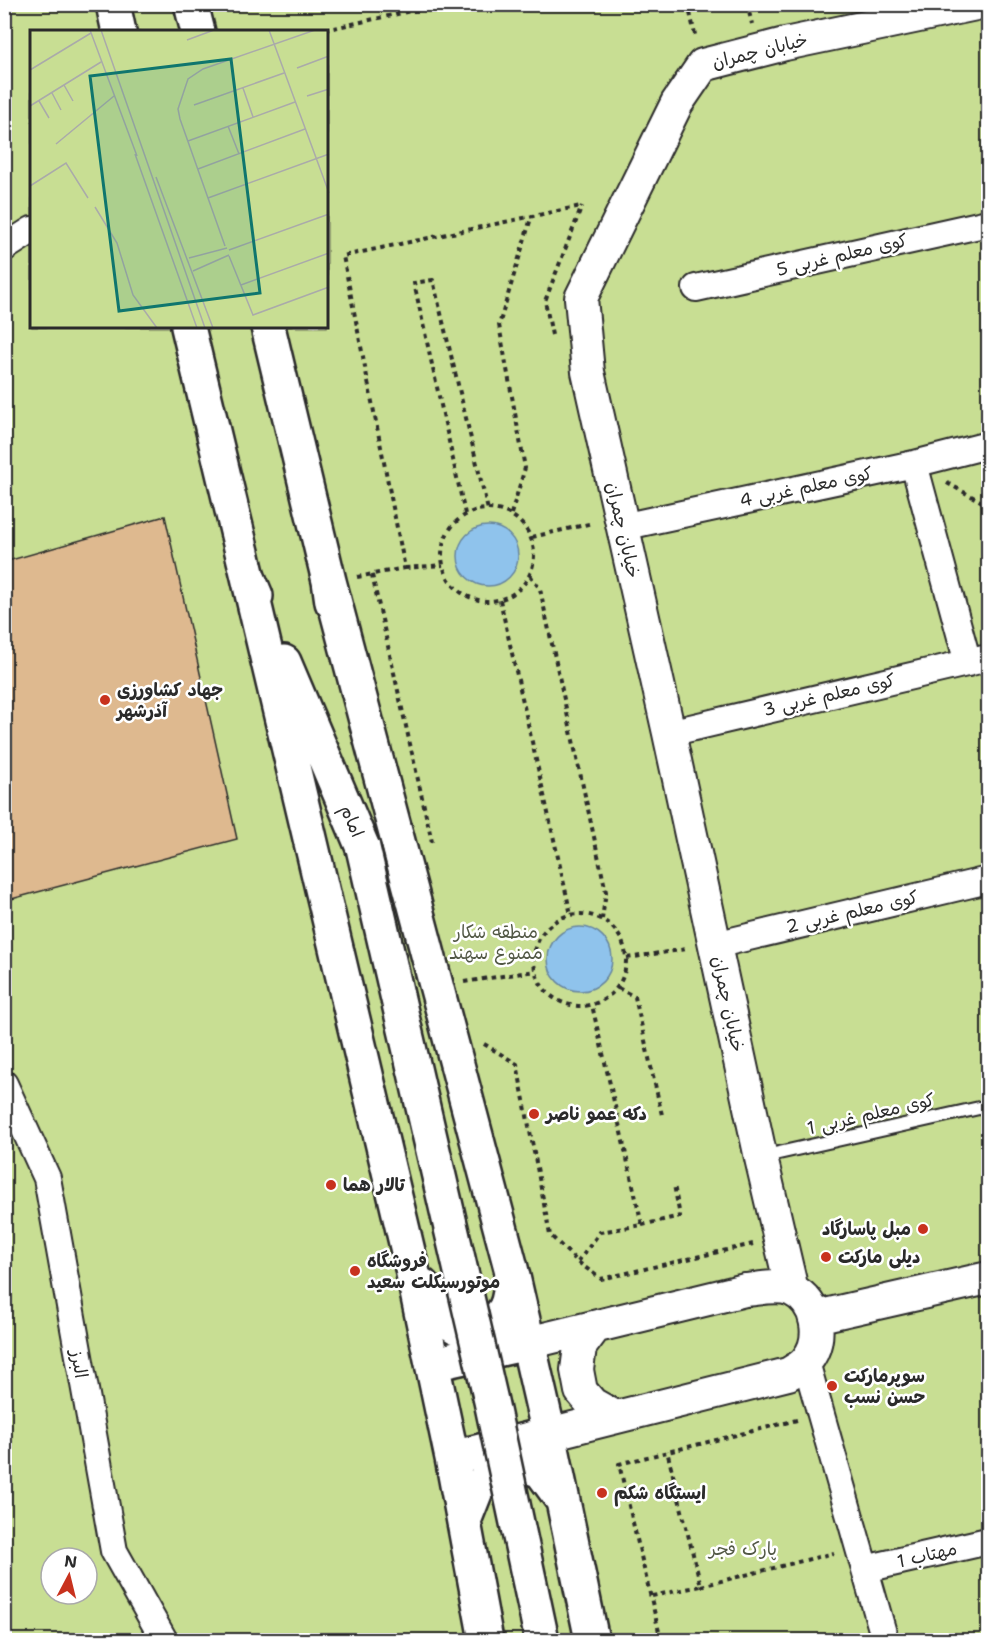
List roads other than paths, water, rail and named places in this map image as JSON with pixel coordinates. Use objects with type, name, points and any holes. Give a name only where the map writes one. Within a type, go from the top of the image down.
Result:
[{"type":"main road","points":[[113,4],[119,30]]},
{"type":"main road","points":[[191,4],[198,30]]},
{"type":"main road","name":"امام","points":[[188,328],[248,577],[363,848]]},
{"type":"main road","name":"امام","points":[[268,328],[329,581],[363,848]]},
{"type":"main road","points":[[248,577],[411,1264],[452,1458],[486,1641]]},
{"type":"main road","points":[[329,581],[511,1268],[564,1503],[592,1641]]},
{"type":"main road","points":[[363,848],[491,1401],[542,1641]]},
{"type":"main road","points":[[411,1264],[437,1311],[456,1327],[483,1330],[502,1317],[510,1294],[511,1268]]},
{"type":"main road","points":[[433,1364],[528,1343]]},
{"type":"main road","points":[[452,1458],[549,1434]]},
{"type":"main road","points":[[464,1521],[477,1488],[495,1471],[518,1463],[541,1471],[564,1503]]},
{"type":"street","name":"خیابان چمران","points":[[792,1290],[588,372],[581,298],[677,103],[703,65],[785,44],[976,4]]},
{"type":"street","name":"کوی معلم غربی 5","points":[[696,288],[988,223]]},
{"type":"street","points":[[4,248],[30,231]]},
{"type":"street","name":"کوی معلم غربی 4","points":[[621,522],[914,464],[988,446]]},
{"type":"street","points":[[914,464],[978,660]]},
{"type":"street","name":"کوی معلم غربی 3","points":[[669,733],[978,660]]},
{"type":"street","name":"کوی معلم غربی 2","points":[[715,945],[988,880]]},
{"type":"street","name":"البرز","points":[[4,1084],[47,1178],[114,1551],[164,1641]]},
{"type":"street","points":[[816,1317],[988,1278]]},
{"type":"street","points":[[528,1343],[745,1290],[772,1288],[792,1290],[806,1302],[816,1317],[813,1351],[806,1362],[788,1374],[549,1434]]},
{"type":"street","points":[[595,1327],[580,1347],[577,1370],[581,1390],[592,1404],[615,1418]]},
{"type":"street","points":[[806,1362],[885,1641]]},
{"type":"street","name":"مهتاب 1","points":[[865,1569],[988,1541]]},
{"type":"lane","name":"کوی معلم غربی 1","points":[[761,1158],[988,1106]]},
{"type":"water","points":[[482,526],[494,526],[505,531],[513,539],[518,556],[516,568],[505,581],[494,586],[482,586],[471,581],[463,573],[458,562],[458,550],[463,539],[471,531]]},
{"type":"water","points":[[580,927],[598,933],[606,941],[612,959],[606,977],[598,985],[580,991],[562,985],[554,977],[548,959],[554,941],[562,933]]},
{"type":"place","name":"جهاد کشاورزی آذرشهر","points":[[105,700]]},
{"type":"place","name":"دکه عمو ناصر","points":[[534,1114]]},
{"type":"place","name":"تالار هما","points":[[331,1185]]},
{"type":"place","name":"مبل پاسارگاد","points":[[923,1229]]},
{"type":"place","name":"دیلی مارکت","points":[[826,1257]]},
{"type":"place","name":"فروشگاه موتورسیکلت سعید","points":[[355,1271]]},
{"type":"place","name":"سوپرمارکت حسن نسب","points":[[832,1386]]},
{"type":"place","name":"ایستگاه شکم","points":[[602,1493]]},
{"type":"park label","name":"منطقه شکار ممنوع سهند","points":[[496,942]]},
{"type":"park label","name":"پارک فجر","points":[[743,1549]]}]
